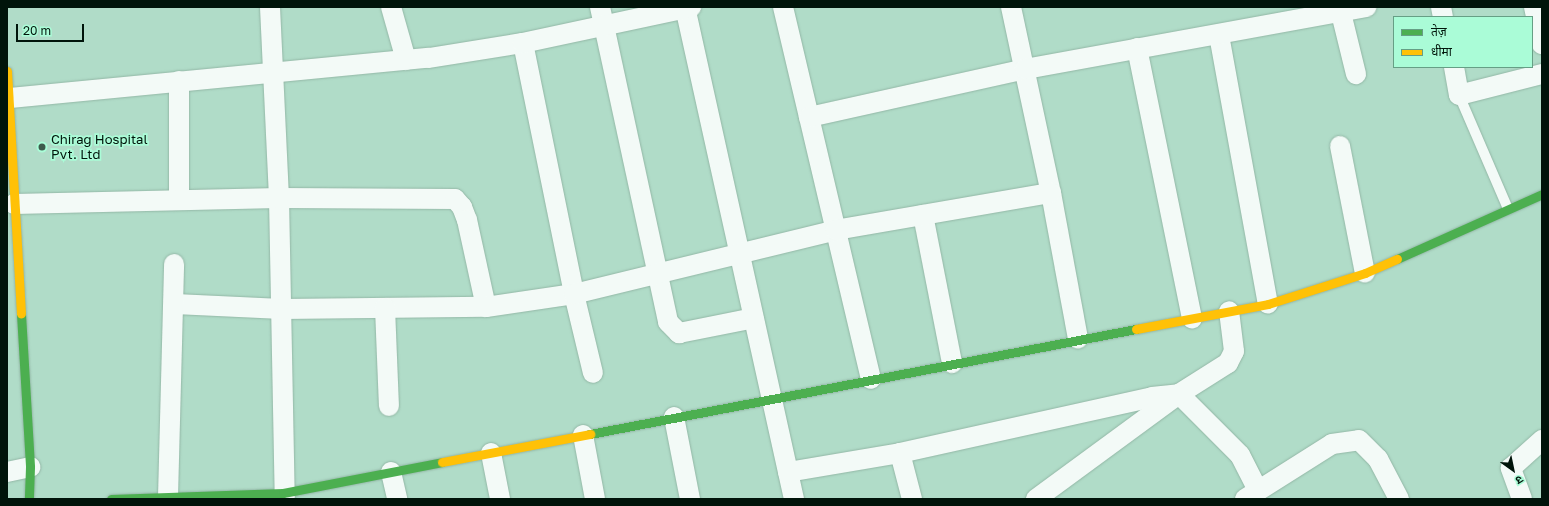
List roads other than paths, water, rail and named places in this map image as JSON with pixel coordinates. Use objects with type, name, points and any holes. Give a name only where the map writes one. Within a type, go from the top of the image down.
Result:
[{"type":"street","points":[[270,7],[279,198],[284,496]]},
{"type":"street","points":[[391,7],[406,60]]},
{"type":"street","points":[[600,7],[668,322],[679,333],[754,318]]},
{"type":"street","points":[[10,98],[406,60],[523,43],[604,27],[687,7],[739,252],[794,499]]},
{"type":"street","points":[[783,7],[872,379]]},
{"type":"street","points":[[1011,7],[1051,193],[1078,339]]},
{"type":"street","points":[[809,117],[1025,69],[1341,13],[1366,7]]},
{"type":"street","points":[[1534,7],[1542,44]]},
{"type":"street","points":[[1341,13],[1356,74]]},
{"type":"street","points":[[1219,35],[1268,304]]},
{"type":"street","points":[[523,43],[574,294],[593,373]]},
{"type":"street","points":[[1137,48],[1192,318]]},
{"type":"street","points":[[1454,68],[1459,94],[1542,74]]},
{"type":"street","points":[[7,71],[10,98],[10,176],[14,204],[30,467],[29,499]]},
{"type":"street","points":[[179,81],[179,200]]},
{"type":"street","points":[[1340,146],[1365,273]]},
{"type":"street","points":[[175,304],[282,309],[486,307],[574,294],[739,252],[836,230],[1051,193]]},
{"type":"street","points":[[111,499],[284,496],[391,472],[952,363],[1268,304],[1365,273],[1542,194]]},
{"type":"street","points":[[14,204],[279,198],[455,199],[462,207],[467,220],[486,307]]},
{"type":"street","points":[[923,215],[952,363]]},
{"type":"street","points":[[168,497],[175,304],[174,264]]},
{"type":"street","points":[[385,308],[389,406]]},
{"type":"street","points":[[1036,499],[1179,394],[1228,363],[1234,351],[1229,311]]},
{"type":"street","points":[[788,472],[900,453],[1152,397],[1179,394]]},
{"type":"street","points":[[1179,394],[1240,455],[1252,495],[1332,444],[1359,440],[1378,459],[1399,499]]},
{"type":"street","points":[[674,417],[690,499]]},
{"type":"street","points":[[582,435],[595,499]]},
{"type":"street","points":[[1522,499],[1511,468],[1542,440]]},
{"type":"street","points":[[490,453],[500,499]]},
{"type":"street","points":[[900,453],[912,499]]},
{"type":"street","points":[[7,472],[30,467]]},
{"type":"street","points":[[391,472],[397,499]]},
{"type":"lane","points":[[1459,94],[1508,209]]},
{"type":"place","name":"Chirag Hospital Pvt. Ltd","points":[[42,147]]}]
